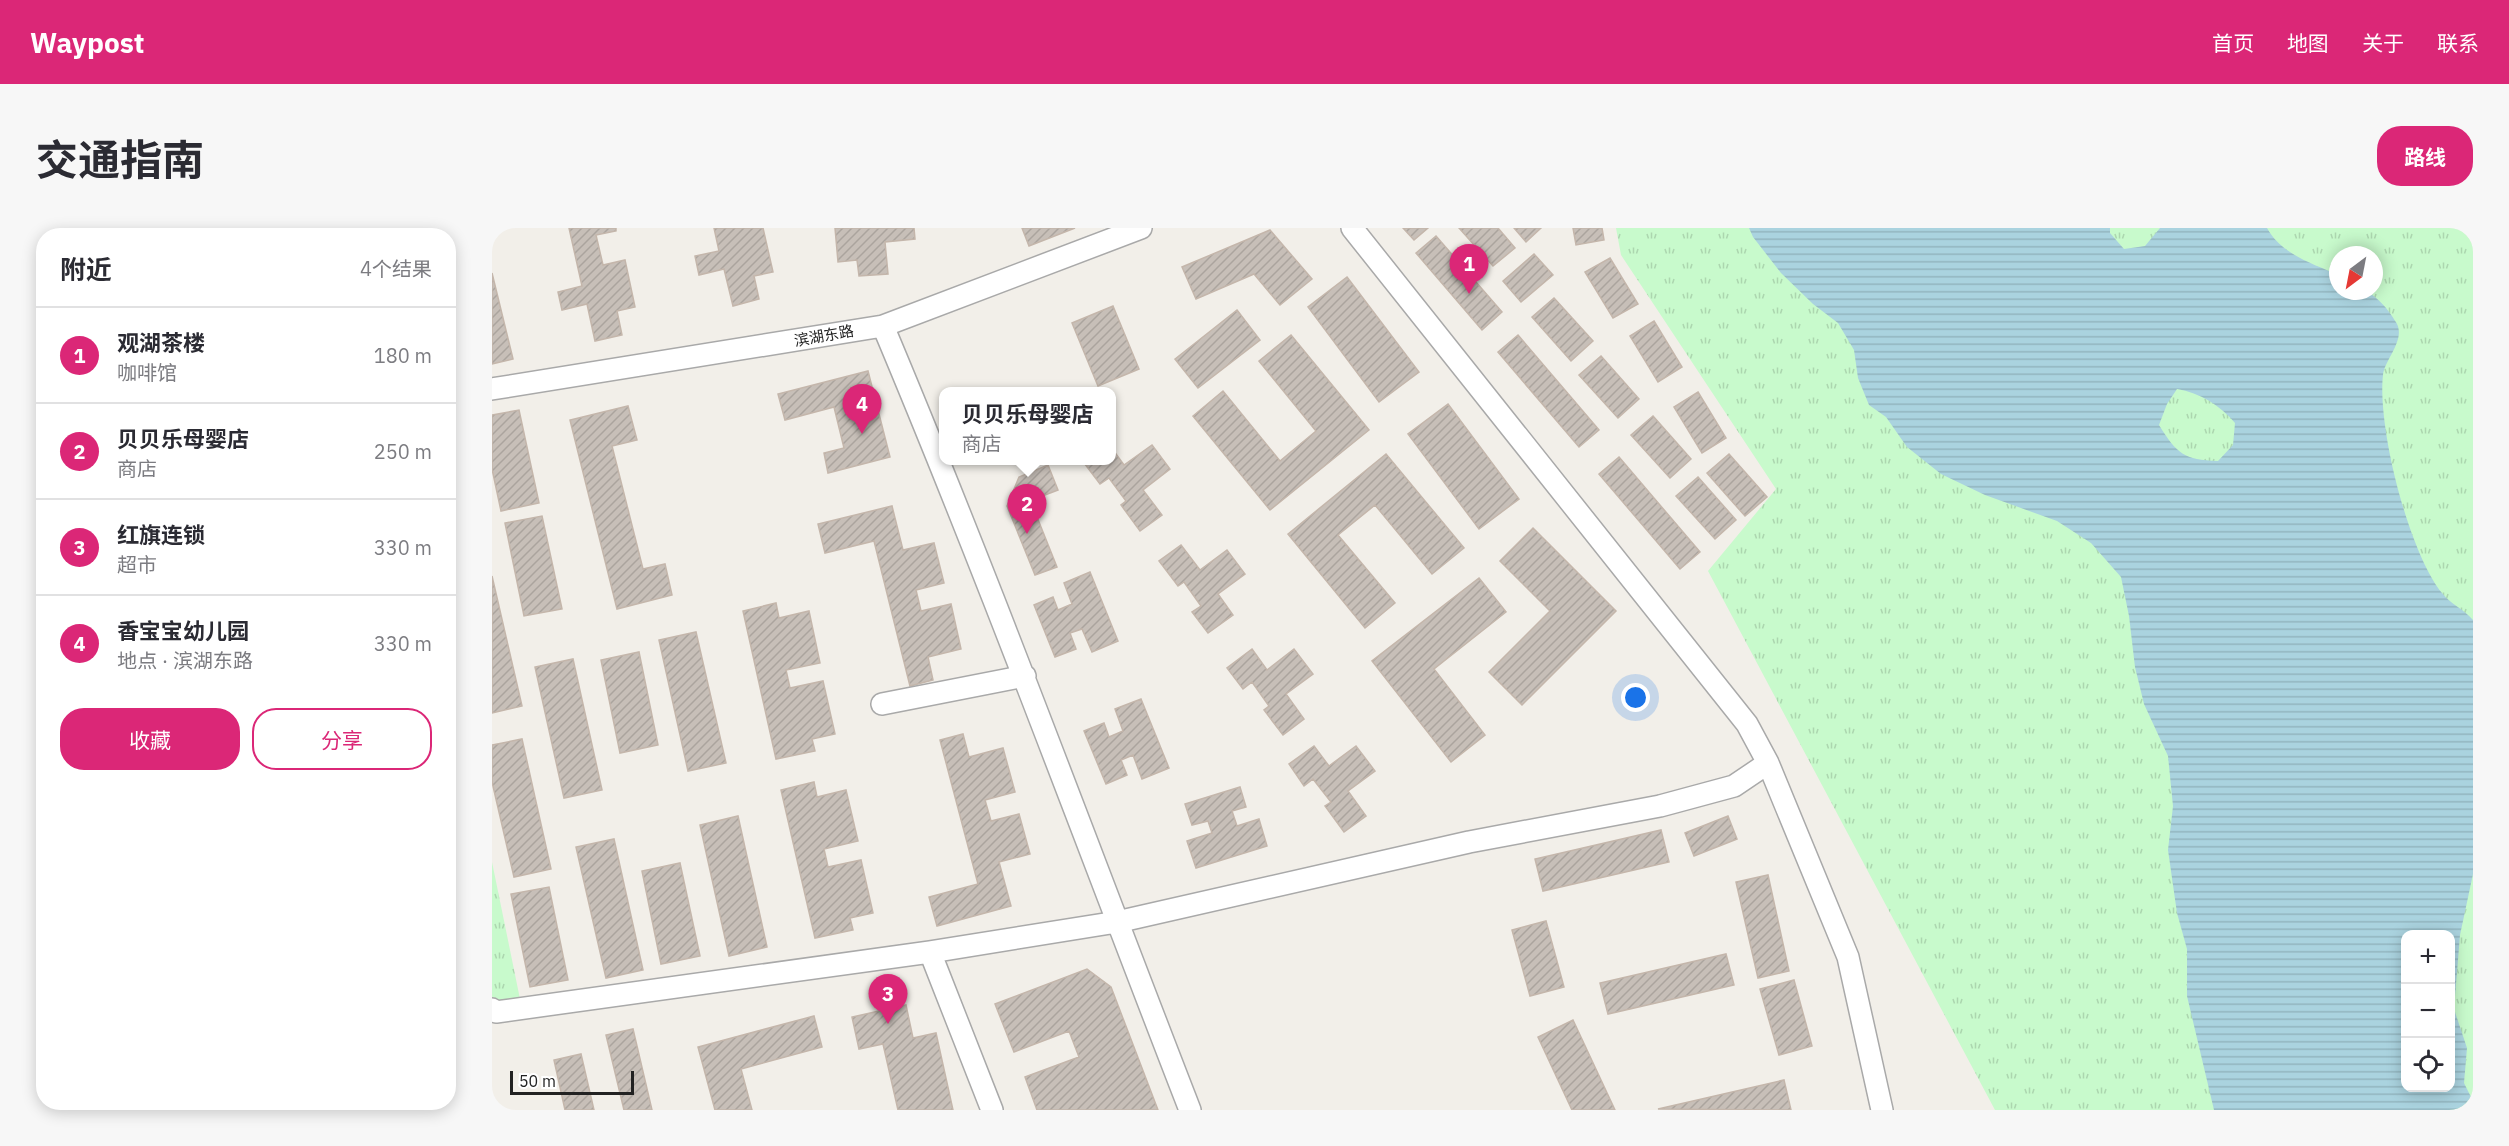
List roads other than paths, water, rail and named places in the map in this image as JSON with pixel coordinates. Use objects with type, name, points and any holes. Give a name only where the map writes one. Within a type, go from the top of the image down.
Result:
[{"type":"street","name":"滨湖东路","points":[[492,389],[883,326],[1140,228]]},
{"type":"street","points":[[1352,228],[1747,724],[1768,763],[1848,957],[1882,1110]]},
{"type":"street","points":[[883,326],[939,458]]},
{"type":"street","points":[[942,465],[1025,676],[1190,1110]]},
{"type":"street","points":[[882,704],[1025,676]]},
{"type":"street","points":[[492,1009],[496,1012],[930,952],[1117,922],[1469,842],[1659,806],[1734,786],[1768,763]]},
{"type":"street","points":[[930,952],[992,1110]]},
{"type":"water","points":[[1749,228],[2110,228],[2110,233],[2124,249],[2145,246],[2160,228],[2267,228],[2289,252],[2329,271],[2329,300],[2378,300],[2388,310],[2399,330],[2397,343],[2383,375],[2382,398],[2390,456],[2398,488],[2407,520],[2430,574],[2445,597],[2473,620],[2473,874],[2460,935],[2455,997],[2455,930],[2401,930],[2401,1092],[2455,1092],[2455,1012],[2467,1048],[2464,1083],[2473,1101],[2473,1110],[2214,1110],[2187,996],[2187,949],[2177,913],[2168,850],[2173,806],[2168,756],[2144,704],[2135,667],[2129,616],[2121,577],[2091,543],[2057,521],[1985,495],[1941,474],[1907,447],[1886,417],[1869,405],[1858,378],[1854,350],[1838,323],[1813,304],[1781,273],[1753,237]],"holes":[[[2177,389],[2194,393],[2223,411],[2235,423],[2233,445],[2218,461],[2197,459],[2182,454],[2159,425],[2167,404]]]},
{"type":"place","name":"观湖茶楼","points":[[1469,294]]},
{"type":"place","name":"香宝宝幼儿园","points":[[862,434]]},
{"type":"place","name":"贝贝乐母婴店","points":[[1027,534]]},
{"type":"place","name":"红旗连锁","points":[[888,1024]]}]
